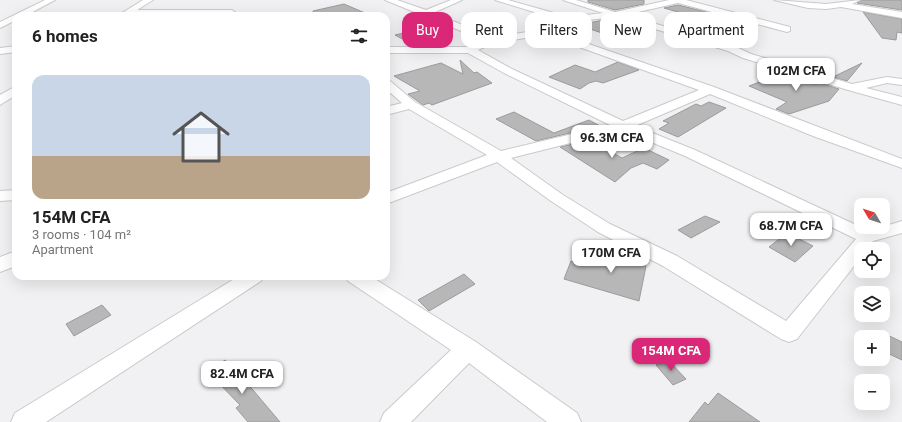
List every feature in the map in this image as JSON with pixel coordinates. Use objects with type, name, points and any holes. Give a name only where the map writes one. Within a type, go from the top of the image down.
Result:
[{"type":"street","points":[[26,12],[51,0]]},
{"type":"street","points":[[128,12],[149,0]]},
{"type":"street","points":[[389,0],[423,12]]},
{"type":"street","points":[[428,12],[458,0]]},
{"type":"street","points":[[499,0],[540,12]]},
{"type":"street","points":[[567,0],[603,12]]},
{"type":"street","points":[[625,12],[679,0],[787,29]]},
{"type":"street","points":[[778,0],[816,8],[843,4],[856,0]]},
{"type":"street","points":[[843,4],[902,15]]},
{"type":"street","points":[[0,25],[12,19]]},
{"type":"street","points":[[0,25],[12,24]]},
{"type":"street","points":[[656,27],[732,49],[747,56],[852,88],[902,101]]},
{"type":"street","points":[[390,50],[470,50],[474,48]]},
{"type":"street","points":[[592,48],[710,90],[818,133],[902,164]]},
{"type":"street","points":[[0,51],[12,50]]},
{"type":"street","points":[[470,50],[508,71],[623,126],[690,153],[867,237]]},
{"type":"street","points":[[852,88],[887,80],[902,82]]},
{"type":"street","points":[[390,87],[411,105],[499,156],[557,198],[604,228],[670,261],[789,333],[867,237],[902,227]]},
{"type":"street","points":[[390,197],[499,156],[623,126],[710,90]]},
{"type":"street","points":[[0,101],[12,93]]},
{"type":"street","points":[[390,110],[411,105]]},
{"type":"street","points":[[0,196],[12,195]]},
{"type":"street","points":[[0,265],[12,260]]},
{"type":"street","points":[[24,422],[248,280]]},
{"type":"street","points":[[361,280],[468,349],[568,422]]},
{"type":"street","points":[[393,422],[468,349]]},
{"type":"building","points":[[588,0],[644,0],[644,4],[615,10],[588,2]]},
{"type":"building","points":[[861,0],[899,0],[902,1],[902,10],[857,3]]},
{"type":"building","points":[[344,4],[363,12],[313,12]]},
{"type":"building","points":[[678,5],[706,12],[678,12],[664,8]]},
{"type":"building","points":[[863,12],[902,19],[902,33],[897,32],[896,40],[882,38]]},
{"type":"building","points":[[600,21],[600,32],[592,30],[592,22]]},
{"type":"building","points":[[402,33],[402,39],[395,35]]},
{"type":"building","points":[[460,60],[474,73],[477,72],[492,83],[432,105],[429,103],[423,105],[408,94],[420,91],[394,76],[441,63],[463,74]]},
{"type":"building","points":[[618,62],[639,70],[603,83],[596,81],[589,83],[580,89],[549,77],[575,65],[595,72]]},
{"type":"building","points":[[862,63],[847,81],[833,77]]},
{"type":"building","points":[[783,73],[816,85],[820,83],[839,89],[829,101],[789,114],[776,109],[787,102],[749,86]]},
{"type":"building","points":[[709,102],[726,108],[678,137],[659,129],[669,123],[663,121],[696,104],[701,106]]},
{"type":"building","points":[[514,112],[554,133],[589,120],[600,126],[536,141],[496,119]]},
{"type":"building","points":[[590,140],[622,158],[644,148],[669,160],[657,169],[643,163],[631,168],[615,182],[560,147]]},
{"type":"building","points":[[705,216],[720,222],[691,238],[678,230]]},
{"type":"building","points":[[787,233],[813,246],[795,262],[769,247]]},
{"type":"building","points":[[622,247],[646,266],[639,301],[564,279],[571,261],[581,264]]},
{"type":"building","points":[[464,274],[475,284],[429,311],[418,300]]},
{"type":"building","points":[[102,305],[111,315],[74,336],[66,324]]},
{"type":"building","points":[[890,336],[902,342],[902,360],[890,354]]},
{"type":"building","points":[[225,360],[280,422],[248,422],[236,408],[240,405],[208,372]]},
{"type":"building","points":[[668,360],[686,379],[673,385],[656,365]]},
{"type":"building","points":[[718,393],[760,422],[689,422],[705,402],[708,405]]}]
